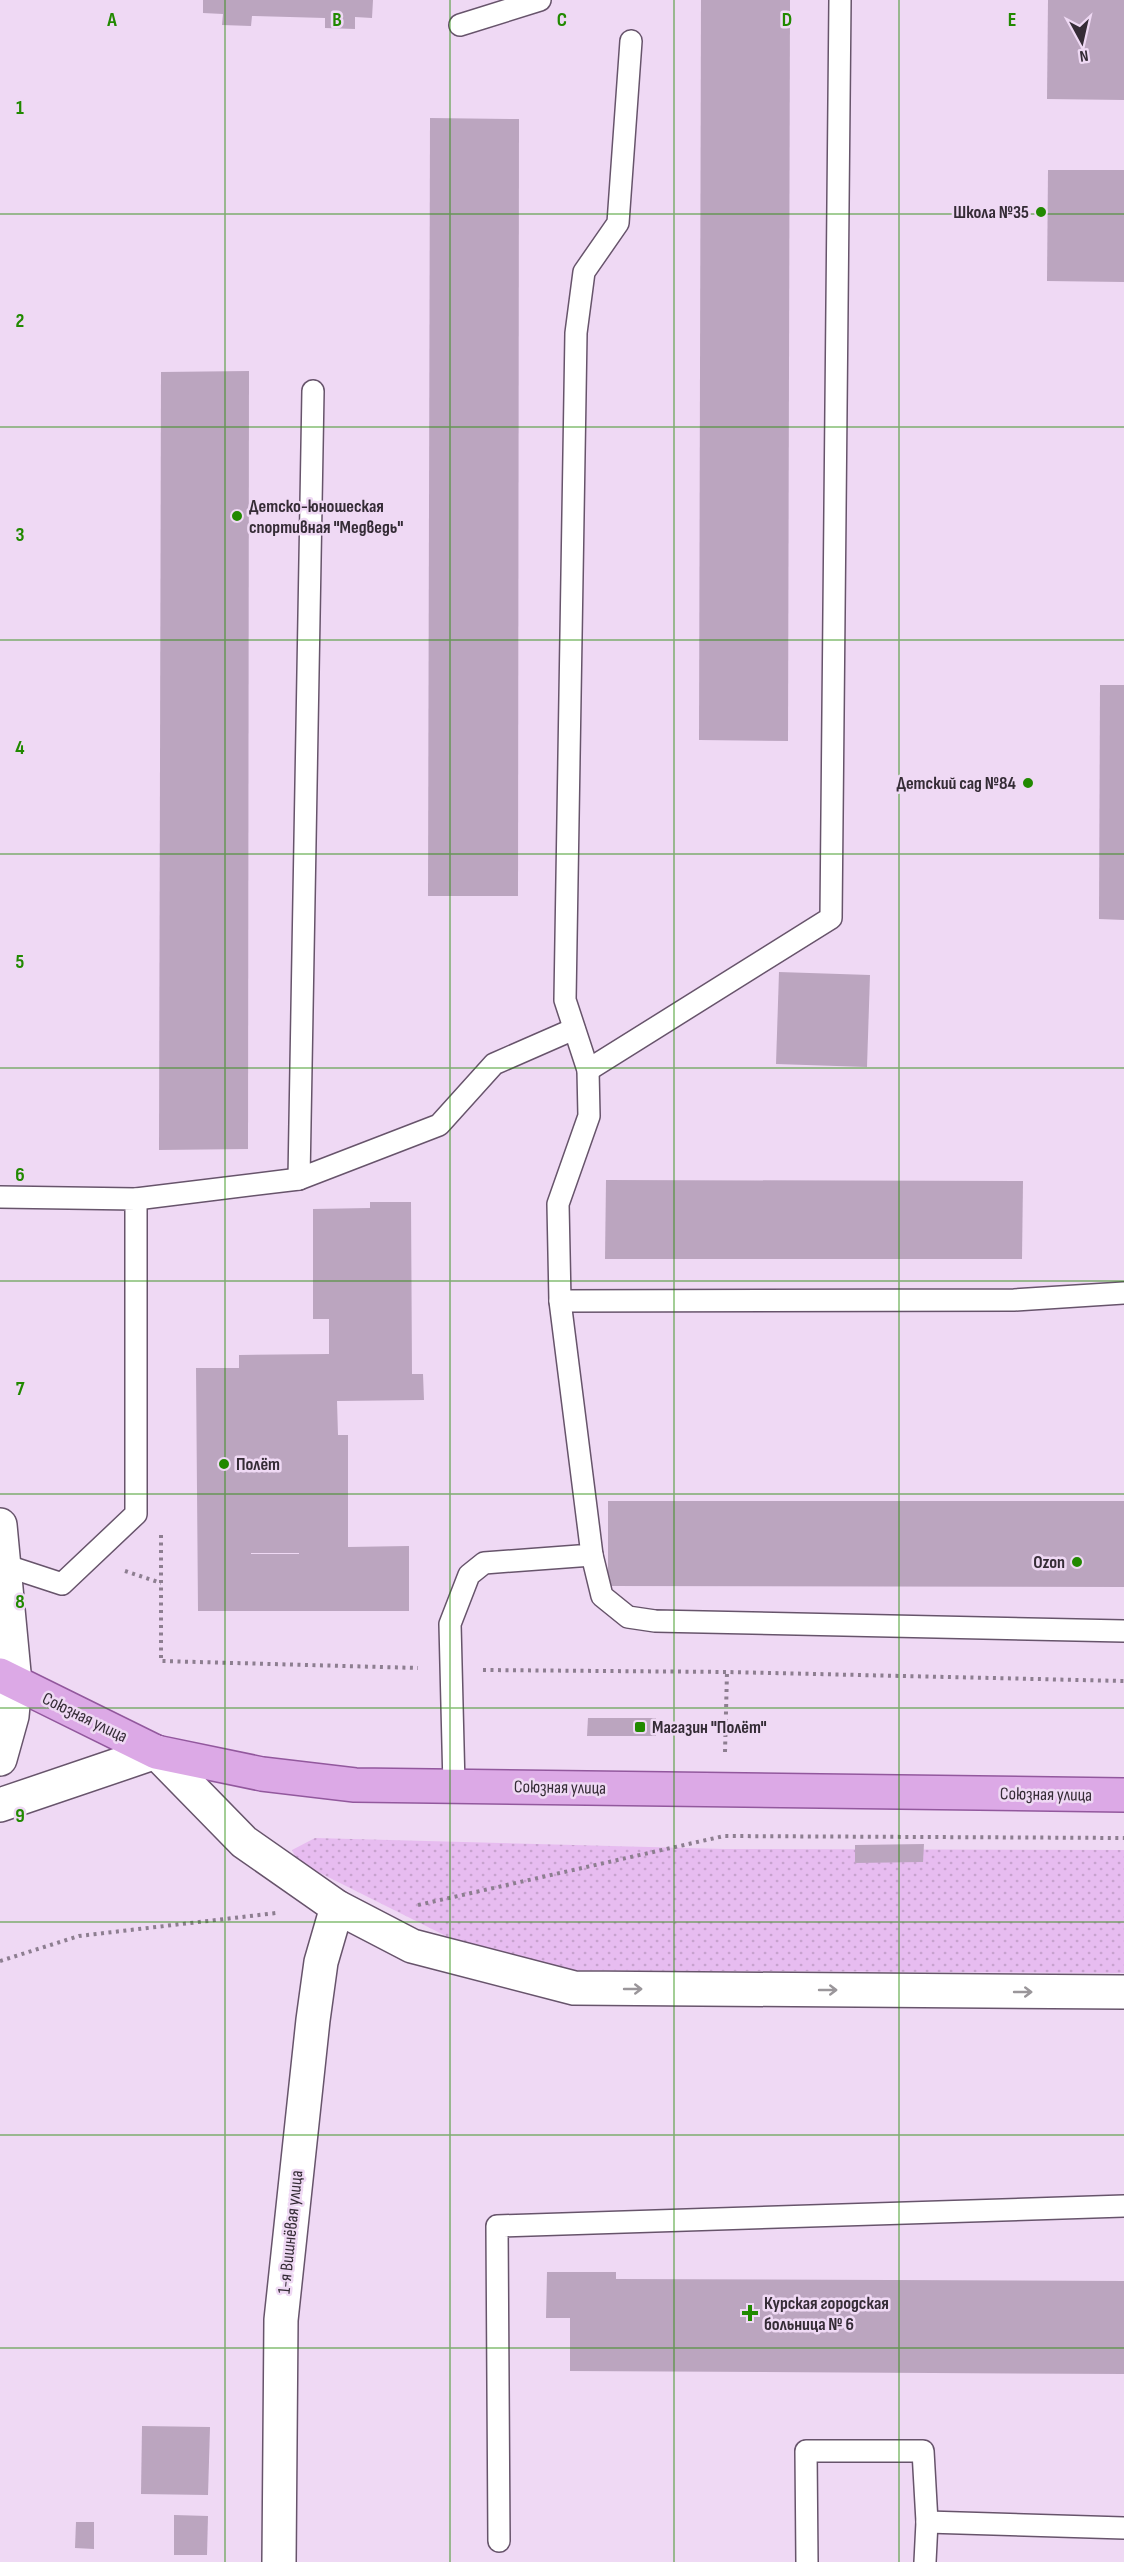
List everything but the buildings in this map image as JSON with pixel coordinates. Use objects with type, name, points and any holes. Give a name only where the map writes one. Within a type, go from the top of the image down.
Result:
[{"type":"main road","name":"Союзная улица","points":[[7,1679],[156,1752],[261,1774],[355,1785],[1124,1794]]},
{"type":"street","points":[[0,1525],[4,1564],[7,1679],[12,1716],[0,1759]]},
{"type":"street","points":[[0,1805],[156,1752],[244,1842],[337,1906],[412,1946],[574,1988],[1124,1992]]},
{"type":"street","name":"1-я Вишнёвая улица","points":[[279,2562],[281,2320],[313,2020],[321,1962],[337,1906]]},
{"type":"lane","points":[[460,25],[540,0]]},
{"type":"lane","points":[[588,1070],[831,918],[840,0]]},
{"type":"lane","points":[[631,41],[618,223],[584,272],[576,333],[565,1000],[588,1070],[589,1116],[558,1204],[560,1300],[592,1555],[602,1596],[628,1617],[655,1621],[1124,1631]]},
{"type":"lane","points":[[299,1179],[314,391]]},
{"type":"lane","points":[[0,1197],[136,1199],[299,1179],[439,1125],[494,1064],[574,1029]]},
{"type":"lane","points":[[4,1564],[62,1584],[135,1514],[136,1199]]},
{"type":"lane","points":[[560,1300],[1014,1300],[1124,1293]]},
{"type":"lane","points":[[454,1786],[450,1624],[469,1575],[484,1563],[592,1555]]},
{"type":"lane","points":[[500,2541],[497,2226],[1124,2206]]},
{"type":"lane","points":[[807,2562],[806,2451],[923,2451],[927,2522],[925,2562]]},
{"type":"lane","points":[[927,2522],[1124,2528]]},
{"type":"path","points":[[161,1524],[161,1660],[451,1670],[727,1672],[1124,1681]]},
{"type":"path","points":[[417,1905],[723,1836],[1124,1838]]},
{"type":"path","points":[[0,1960],[79,1936],[279,1913]]},
{"type":"shaded area","points":[[315,1838],[724,1849],[1124,1850],[1124,1973],[548,1970],[478,1952],[298,1862],[292,1850]]},
{"type":"place","name":"Школа №35","points":[[1041,212]]},
{"type":"place","name":"Детско-юношеская спортивная \"Медведь\"","points":[[237,516]]},
{"type":"place","name":"Детский сад №84","points":[[1028,783]]},
{"type":"place","name":"Полёт","points":[[224,1464]]},
{"type":"place","name":"Ozon","points":[[1077,1562]]},
{"type":"place","name":"Магазин \"Полёт\"","points":[[640,1727]]},
{"type":"place","name":"Курская городская больница № 6","points":[[750,2313]]}]
